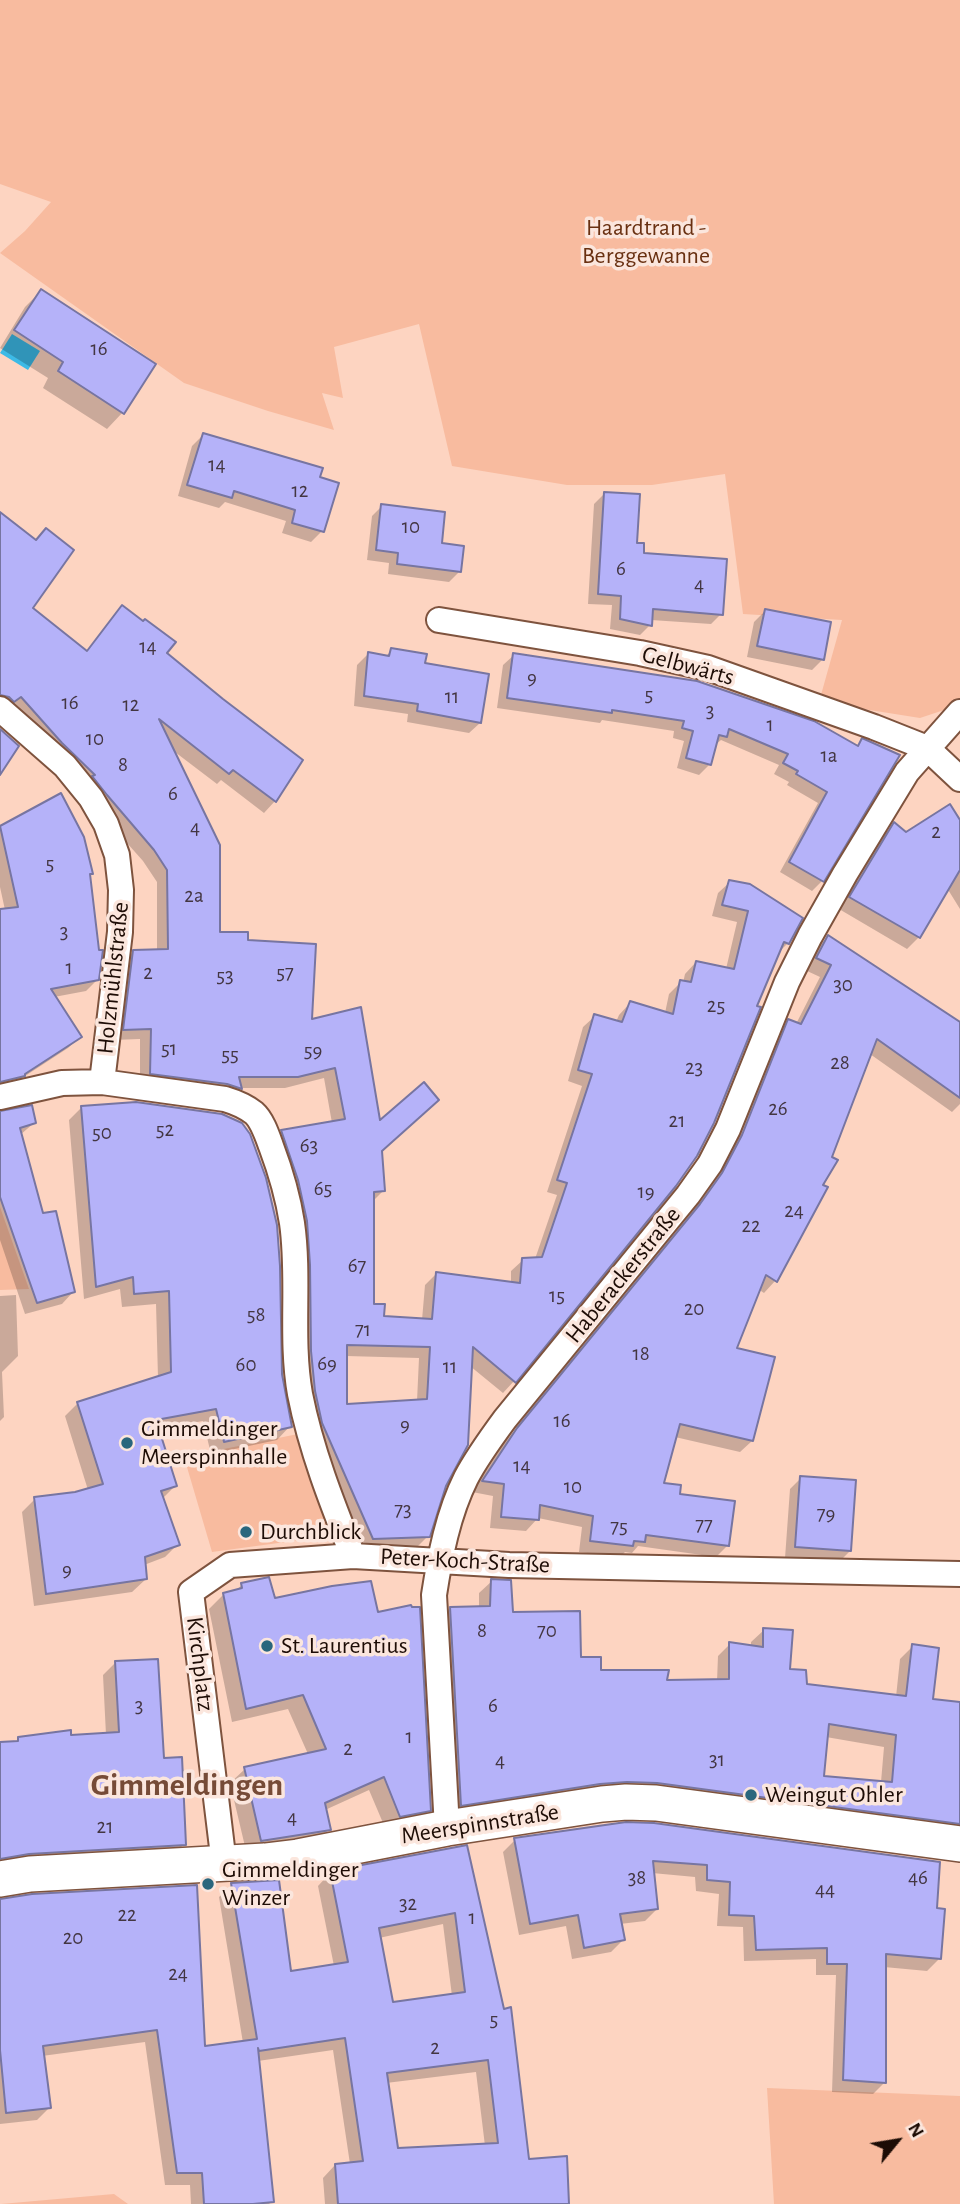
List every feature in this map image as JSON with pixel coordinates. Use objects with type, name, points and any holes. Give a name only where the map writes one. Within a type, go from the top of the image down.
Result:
[{"type":"street","name":"Gelbwärts","points":[[439,620],[628,651],[708,668],[927,748]]},
{"type":"street","name":"Holzmühlstraße","points":[[0,709],[65,766],[91,798],[106,824],[117,855],[121,890],[120,932],[102,1082]]},
{"type":"street","name":"Haberackerstraße","points":[[447,1828],[433,1595],[453,1511],[465,1481],[477,1457],[505,1419],[688,1195],[709,1164],[728,1129],[787,982],[810,936],[907,772],[960,712]]},
{"type":"street","points":[[927,748],[960,779]]},
{"type":"street","name":"Peter-Koch-Straße","points":[[0,1097],[62,1083],[102,1082],[225,1099],[255,1114],[265,1130],[280,1174],[292,1223],[296,1353],[300,1392],[313,1446],[333,1506],[354,1556],[523,1566],[960,1574]]},
{"type":"street","name":"Kirchplatz","points":[[224,1864],[191,1592],[230,1565],[354,1556]]},
{"type":"street","name":"Meerspinnstraße","points":[[0,1879],[30,1874],[224,1864],[298,1857],[447,1828],[626,1802],[656,1803],[960,1843]]},
{"type":"green space","name":"Haardtrand - Berggewanne","points":[[0,0],[960,0],[960,699],[944,710],[920,718],[819,702],[842,620],[743,614],[725,474],[652,485],[567,485],[452,466],[419,324],[334,347],[343,398],[322,393],[334,430],[184,383],[0,253],[25,231],[51,202],[0,184]]},
{"type":"green space","points":[[0,1207],[29,1289],[0,1290]]},
{"type":"green space","points":[[298,1434],[330,1536],[212,1552],[184,1457]]},
{"type":"green space","points":[[767,2088],[960,2096],[960,2204],[774,2204]]},
{"type":"green space","points":[[114,2194],[128,2204],[1,2204]]},
{"type":"water","points":[[12,334],[40,351],[28,370],[0,353]]},
{"type":"building","points":[[41,289],[156,364],[124,414],[58,371],[63,362],[14,330]]},
{"type":"building","points":[[203,433],[323,468],[320,477],[339,483],[324,532],[292,523],[295,510],[234,491],[232,498],[187,485]]},
{"type":"building","points":[[604,492],[640,494],[637,543],[644,543],[644,553],[727,559],[723,615],[653,609],[652,626],[620,619],[621,596],[598,594]]},
{"type":"building","points":[[381,504],[445,512],[442,543],[464,546],[461,572],[397,564],[398,553],[376,550]]},
{"type":"building","points":[[0,512],[36,540],[46,528],[74,550],[33,608],[87,651],[122,605],[176,642],[167,653],[303,760],[276,802],[233,770],[229,774],[159,719],[220,845],[220,932],[248,932],[248,940],[316,944],[312,1019],[361,1007],[380,1120],[424,1082],[439,1100],[382,1151],[385,1191],[374,1192],[374,1304],[385,1304],[384,1316],[432,1319],[436,1272],[520,1283],[522,1258],[542,1257],[567,1183],[557,1180],[592,1074],[578,1070],[594,1014],[622,1022],[630,1001],[673,1014],[680,980],[691,982],[696,961],[734,969],[748,911],[722,905],[729,880],[750,884],[803,918],[789,944],[784,942],[714,1123],[697,1156],[676,1186],[516,1383],[473,1347],[468,1445],[446,1486],[430,1537],[373,1539],[322,1423],[315,1391],[311,1351],[307,1221],[298,1180],[281,1130],[345,1119],[335,1068],[298,1077],[239,1077],[242,1089],[227,1084],[150,1074],[151,1029],[123,1030],[133,950],[168,949],[167,870],[154,850],[92,776],[95,775],[21,697],[14,702],[9,697],[0,695]],"holes":[[[347,1345],[430,1347],[427,1399],[347,1404]]]},
{"type":"building","points":[[765,609],[831,622],[824,660],[757,646]]},
{"type":"building","points":[[391,648],[427,654],[425,663],[489,674],[481,723],[417,711],[418,704],[364,696],[368,652],[389,656]]},
{"type":"building","points":[[513,653],[697,681],[814,721],[858,746],[862,738],[900,755],[824,882],[789,862],[827,792],[783,763],[788,754],[729,729],[727,737],[719,735],[711,765],[686,758],[693,731],[682,728],[684,721],[507,698]]},
{"type":"building","points":[[0,729],[19,746],[0,775]]},
{"type":"building","points":[[61,793],[84,837],[93,874],[90,874],[99,950],[103,950],[99,980],[51,989],[82,1037],[25,1076],[0,1082],[0,909],[18,907],[0,826]]},
{"type":"building","points":[[950,804],[960,820],[960,870],[920,938],[849,897],[894,822],[906,832]]},
{"type":"building","points":[[828,935],[960,1022],[960,1098],[877,1039],[832,1157],[838,1160],[823,1185],[828,1187],[777,1282],[766,1275],[737,1348],[775,1357],[753,1441],[680,1424],[664,1483],[681,1485],[680,1494],[735,1501],[729,1546],[646,1535],[645,1542],[634,1541],[633,1546],[590,1541],[593,1516],[540,1505],[539,1520],[501,1517],[504,1484],[482,1481],[517,1428],[700,1204],[722,1173],[742,1135],[788,1019],[801,1024],[831,965],[816,958]]},
{"type":"building","points":[[136,1102],[222,1114],[242,1123],[250,1134],[266,1178],[277,1225],[282,1374],[292,1427],[224,1442],[216,1409],[156,1420],[177,1486],[161,1491],[180,1545],[145,1557],[147,1579],[46,1594],[34,1497],[75,1492],[103,1484],[77,1402],[171,1372],[169,1291],[134,1294],[133,1277],[96,1287],[81,1106]]},
{"type":"building","points":[[32,1105],[36,1123],[20,1128],[43,1213],[56,1211],[75,1292],[37,1303],[0,1197],[0,1111]]},
{"type":"building","points":[[800,1476],[856,1480],[851,1551],[795,1547]]},
{"type":"building","points":[[269,1577],[275,1598],[371,1581],[378,1612],[411,1605],[420,1607],[431,1811],[400,1817],[384,1777],[325,1803],[331,1830],[261,1841],[244,1767],[326,1749],[303,1695],[246,1709],[223,1593],[242,1588],[241,1583]]},
{"type":"building","points":[[491,1579],[511,1580],[513,1612],[580,1611],[581,1657],[601,1657],[601,1670],[669,1670],[667,1680],[729,1679],[729,1642],[763,1647],[763,1628],[793,1630],[790,1669],[806,1670],[807,1684],[906,1696],[912,1644],[939,1648],[933,1699],[960,1702],[960,1824],[657,1783],[600,1784],[461,1806],[450,1607],[490,1606]],"holes":[[[829,1724],[896,1735],[892,1782],[824,1776]]]},
{"type":"building","points":[[158,1659],[164,1758],[182,1757],[186,1845],[29,1854],[0,1859],[0,1742],[71,1730],[71,1735],[119,1732],[115,1661]]},
{"type":"building","points":[[626,1822],[654,1823],[940,1862],[937,1908],[945,1909],[941,1959],[886,1954],[886,2083],[843,2080],[847,1964],[827,1964],[827,1948],[756,1950],[754,1916],[729,1915],[730,1882],[707,1880],[707,1865],[653,1861],[658,1909],[620,1914],[625,1940],[584,1948],[578,1915],[530,1924],[514,1838]]},
{"type":"building","points":[[467,1845],[504,2009],[511,2007],[529,2159],[567,2156],[569,2204],[338,2204],[335,2164],[363,2161],[345,2038],[259,2051],[258,2048],[274,2202],[204,2204],[202,2173],[177,2173],[157,2030],[43,2046],[51,2108],[6,2113],[0,2050],[0,1899],[32,1894],[197,1885],[205,2046],[257,2039],[231,1883],[279,1880],[291,1971],[348,1962],[330,1871]],"holes":[[[455,1913],[465,1992],[393,2002],[379,1928]],[[488,2060],[498,2143],[398,2148],[387,2073]]]},
{"type":"place","name":"Gimmeldinger Meerspinnhalle","points":[[127,1443]]},
{"type":"place","name":"Durchblick","points":[[246,1532]]},
{"type":"place","name":"St. Laurentius","points":[[267,1646]]},
{"type":"place","name":"Weingut Ohler","points":[[751,1795]]},
{"type":"place","name":"Gimmeldinger Winzer","points":[[208,1884]]},
{"type":"district","name":"Gimmeldingen","points":[[187,1785]]}]
